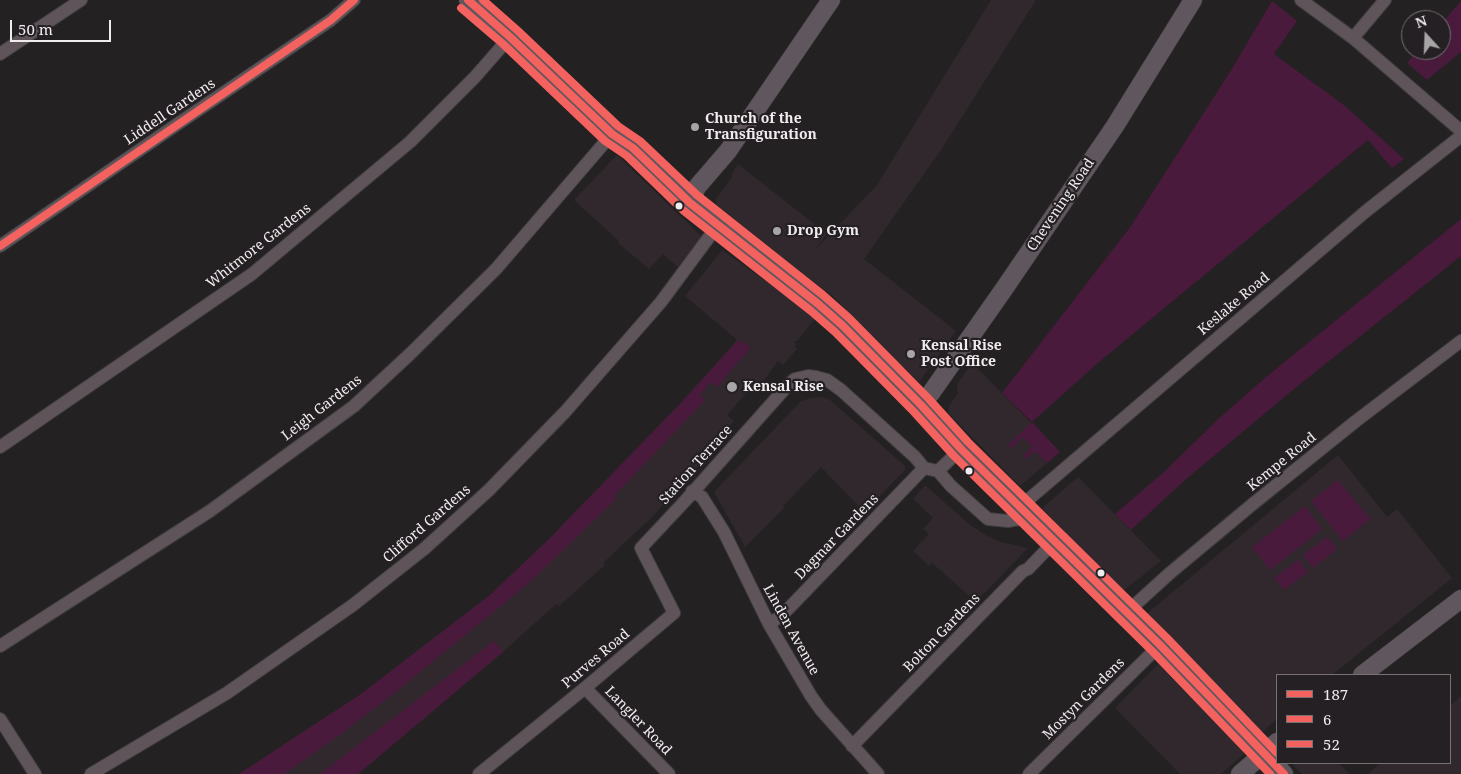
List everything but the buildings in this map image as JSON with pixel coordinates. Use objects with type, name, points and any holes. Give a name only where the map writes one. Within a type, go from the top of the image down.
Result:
[{"type":"street","points":[[0,54],[81,0]]},
{"type":"street","name":"Liddell Gardens","points":[[0,246],[331,20],[354,0]]},
{"type":"street","points":[[468,0],[510,37],[612,134],[633,148],[690,203],[842,325],[921,405],[961,449],[1027,506],[1054,542],[1160,645],[1284,774]]},
{"type":"street","points":[[690,203],[697,187],[728,151],[831,0]]},
{"type":"street","name":"Chevening Road","points":[[921,405],[999,297],[1115,126],[1193,0]]},
{"type":"street","points":[[1301,0],[1353,38],[1461,131]]},
{"type":"street","points":[[1353,38],[1384,0]]},
{"type":"street","name":"Whitmore Gardens","points":[[0,448],[252,274],[410,142],[475,77],[510,37]]},
{"type":"street","name":"Leigh Gardens","points":[[0,646],[210,511],[354,406],[496,269],[612,134]]},
{"type":"street","name":"Keslake Road","points":[[1027,506],[1058,474],[1358,218],[1461,136]]},
{"type":"street","name":"Clifford Gardens","points":[[91,774],[227,693],[354,605],[424,549],[489,490],[565,412],[661,302],[718,225]]},
{"type":"street","name":"Kempe Road","points":[[1127,612],[1170,573],[1254,503],[1356,421],[1461,342]]},
{"type":"street","name":"Station Terrace","points":[[641,548],[795,379],[808,376],[827,380],[841,390],[915,457],[924,468]]},
{"type":"street","points":[[938,471],[961,449]]},
{"type":"street","points":[[924,468],[938,471],[951,486],[988,519],[1008,521],[1019,519],[1027,506]]},
{"type":"street","name":"Dagmar Gardens","points":[[770,624],[786,611],[924,468]]},
{"type":"street","name":"Linden Avenue","points":[[692,491],[702,497],[724,532],[770,624],[811,696],[821,710],[878,774]]},
{"type":"street","name":"Bolton Gardens","points":[[852,746],[1023,571],[1036,561],[1054,542]]},
{"type":"street","name":"Purves Road","points":[[479,774],[674,613],[641,548]]},
{"type":"street","points":[[1363,674],[1461,598]]},
{"type":"street","name":"Mostyn Gardens","points":[[1030,774],[1160,645]]},
{"type":"street","name":"Langler Road","points":[[585,688],[669,774]]},
{"type":"street","points":[[0,718],[35,774]]},
{"type":"street","points":[[1240,774],[1276,743]]},
{"type":"shaded area","points":[[991,0],[1036,0],[941,150],[864,259],[956,331],[919,382],[905,368],[902,370],[834,297],[716,204],[716,199],[732,177],[738,164],[827,234],[814,251],[877,185]]},
{"type":"shaded area","points":[[1272,1],[1297,21],[1274,54],[1345,106],[1404,159],[1392,168],[1368,140],[1099,362],[1032,422],[1002,393],[1131,226],[1230,72]]},
{"type":"shaded area","points":[[1461,1],[1461,52],[1427,80],[1407,63],[1410,60],[1451,60],[1451,12]]},
{"type":"shaded area","points":[[617,155],[702,237],[678,267],[663,254],[649,269],[618,243],[619,241],[574,200]]},
{"type":"shaded area","points":[[1461,219],[1461,256],[1294,389],[1185,480],[1131,530],[1115,514],[1164,472],[1215,422],[1266,377]]},
{"type":"shaded area","points":[[722,250],[790,298],[815,319],[797,341],[793,341],[797,349],[783,365],[778,361],[756,392],[751,388],[727,415],[734,421],[716,442],[706,458],[650,519],[604,562],[605,565],[559,606],[556,604],[503,652],[358,774],[239,774],[361,694],[490,595],[548,540],[678,406],[737,340],[685,296]]},
{"type":"shaded area","points":[[738,340],[751,347],[717,387],[711,382],[700,395],[705,400],[614,496],[616,499],[530,582],[392,695],[284,774],[239,774],[361,694],[490,595],[548,540],[678,406]]},
{"type":"shaded area","points":[[972,363],[1060,452],[1020,486],[949,414],[949,406],[958,393],[957,384]]},
{"type":"shaded area","points":[[820,397],[829,399],[905,466],[905,470],[864,512],[821,467],[745,547],[714,492],[800,402]]},
{"type":"shaded area","points":[[1032,422],[1060,452],[1047,463],[1035,451],[1026,459],[1023,456],[1032,447],[1023,437],[1011,448],[1008,445]]},
{"type":"shaded area","points":[[1338,455],[1387,517],[1397,509],[1452,578],[1333,674],[1276,674],[1276,720],[1262,732],[1145,615]]},
{"type":"shaded area","points":[[1078,477],[1161,561],[1124,590],[1042,508]]},
{"type":"shaded area","points":[[1338,480],[1370,519],[1343,541],[1311,501]]},
{"type":"shaded area","points":[[925,485],[970,525],[989,537],[1001,542],[1028,548],[976,602],[932,563],[929,566],[913,551],[929,534],[923,529],[933,518],[913,499]]},
{"type":"shaded area","points":[[1305,506],[1322,529],[1270,570],[1252,547]]},
{"type":"shaded area","points":[[1327,537],[1337,549],[1313,568],[1303,555]]},
{"type":"shaded area","points":[[1298,560],[1308,572],[1284,590],[1274,578]]},
{"type":"shaded area","points":[[494,641],[503,652],[358,774],[320,774]]},
{"type":"shaded area","points":[[1158,664],[1245,753],[1221,774],[1180,774],[1115,708]]},
{"type":"shaded area","points":[[1461,696],[1461,774],[1368,774],[1379,764],[1451,764],[1451,705]]},
{"type":"shaded area","points":[[1292,764],[1340,764],[1349,774],[1302,774]]},
{"type":"transit line","name":"187","points":[[0,246],[331,20],[354,0]]},
{"type":"transit line","name":"187","points":[[468,0],[510,37],[612,134],[633,148],[690,203],[817,303],[842,325],[921,405],[961,449],[1160,645],[1284,774]]},
{"type":"transit line","name":"52","points":[[483,0],[618,126],[640,141],[697,195],[823,295],[849,318],[928,398],[968,442],[1167,638],[1276,752]]},
{"type":"transit line","name":"6","points":[[461,8],[503,44],[605,141],[627,156],[684,211],[835,332],[914,412],[954,456],[1153,652],[1270,774]]},
{"type":"place","name":"Church of the Transfiguration","points":[[695,127]]},
{"type":"place","name":"Drop Gym","points":[[777,231]]},
{"type":"place","name":"Kensal Rise Post Office","points":[[911,354]]},
{"type":"place","name":"Kensal Rise","points":[[732,387]]}]
